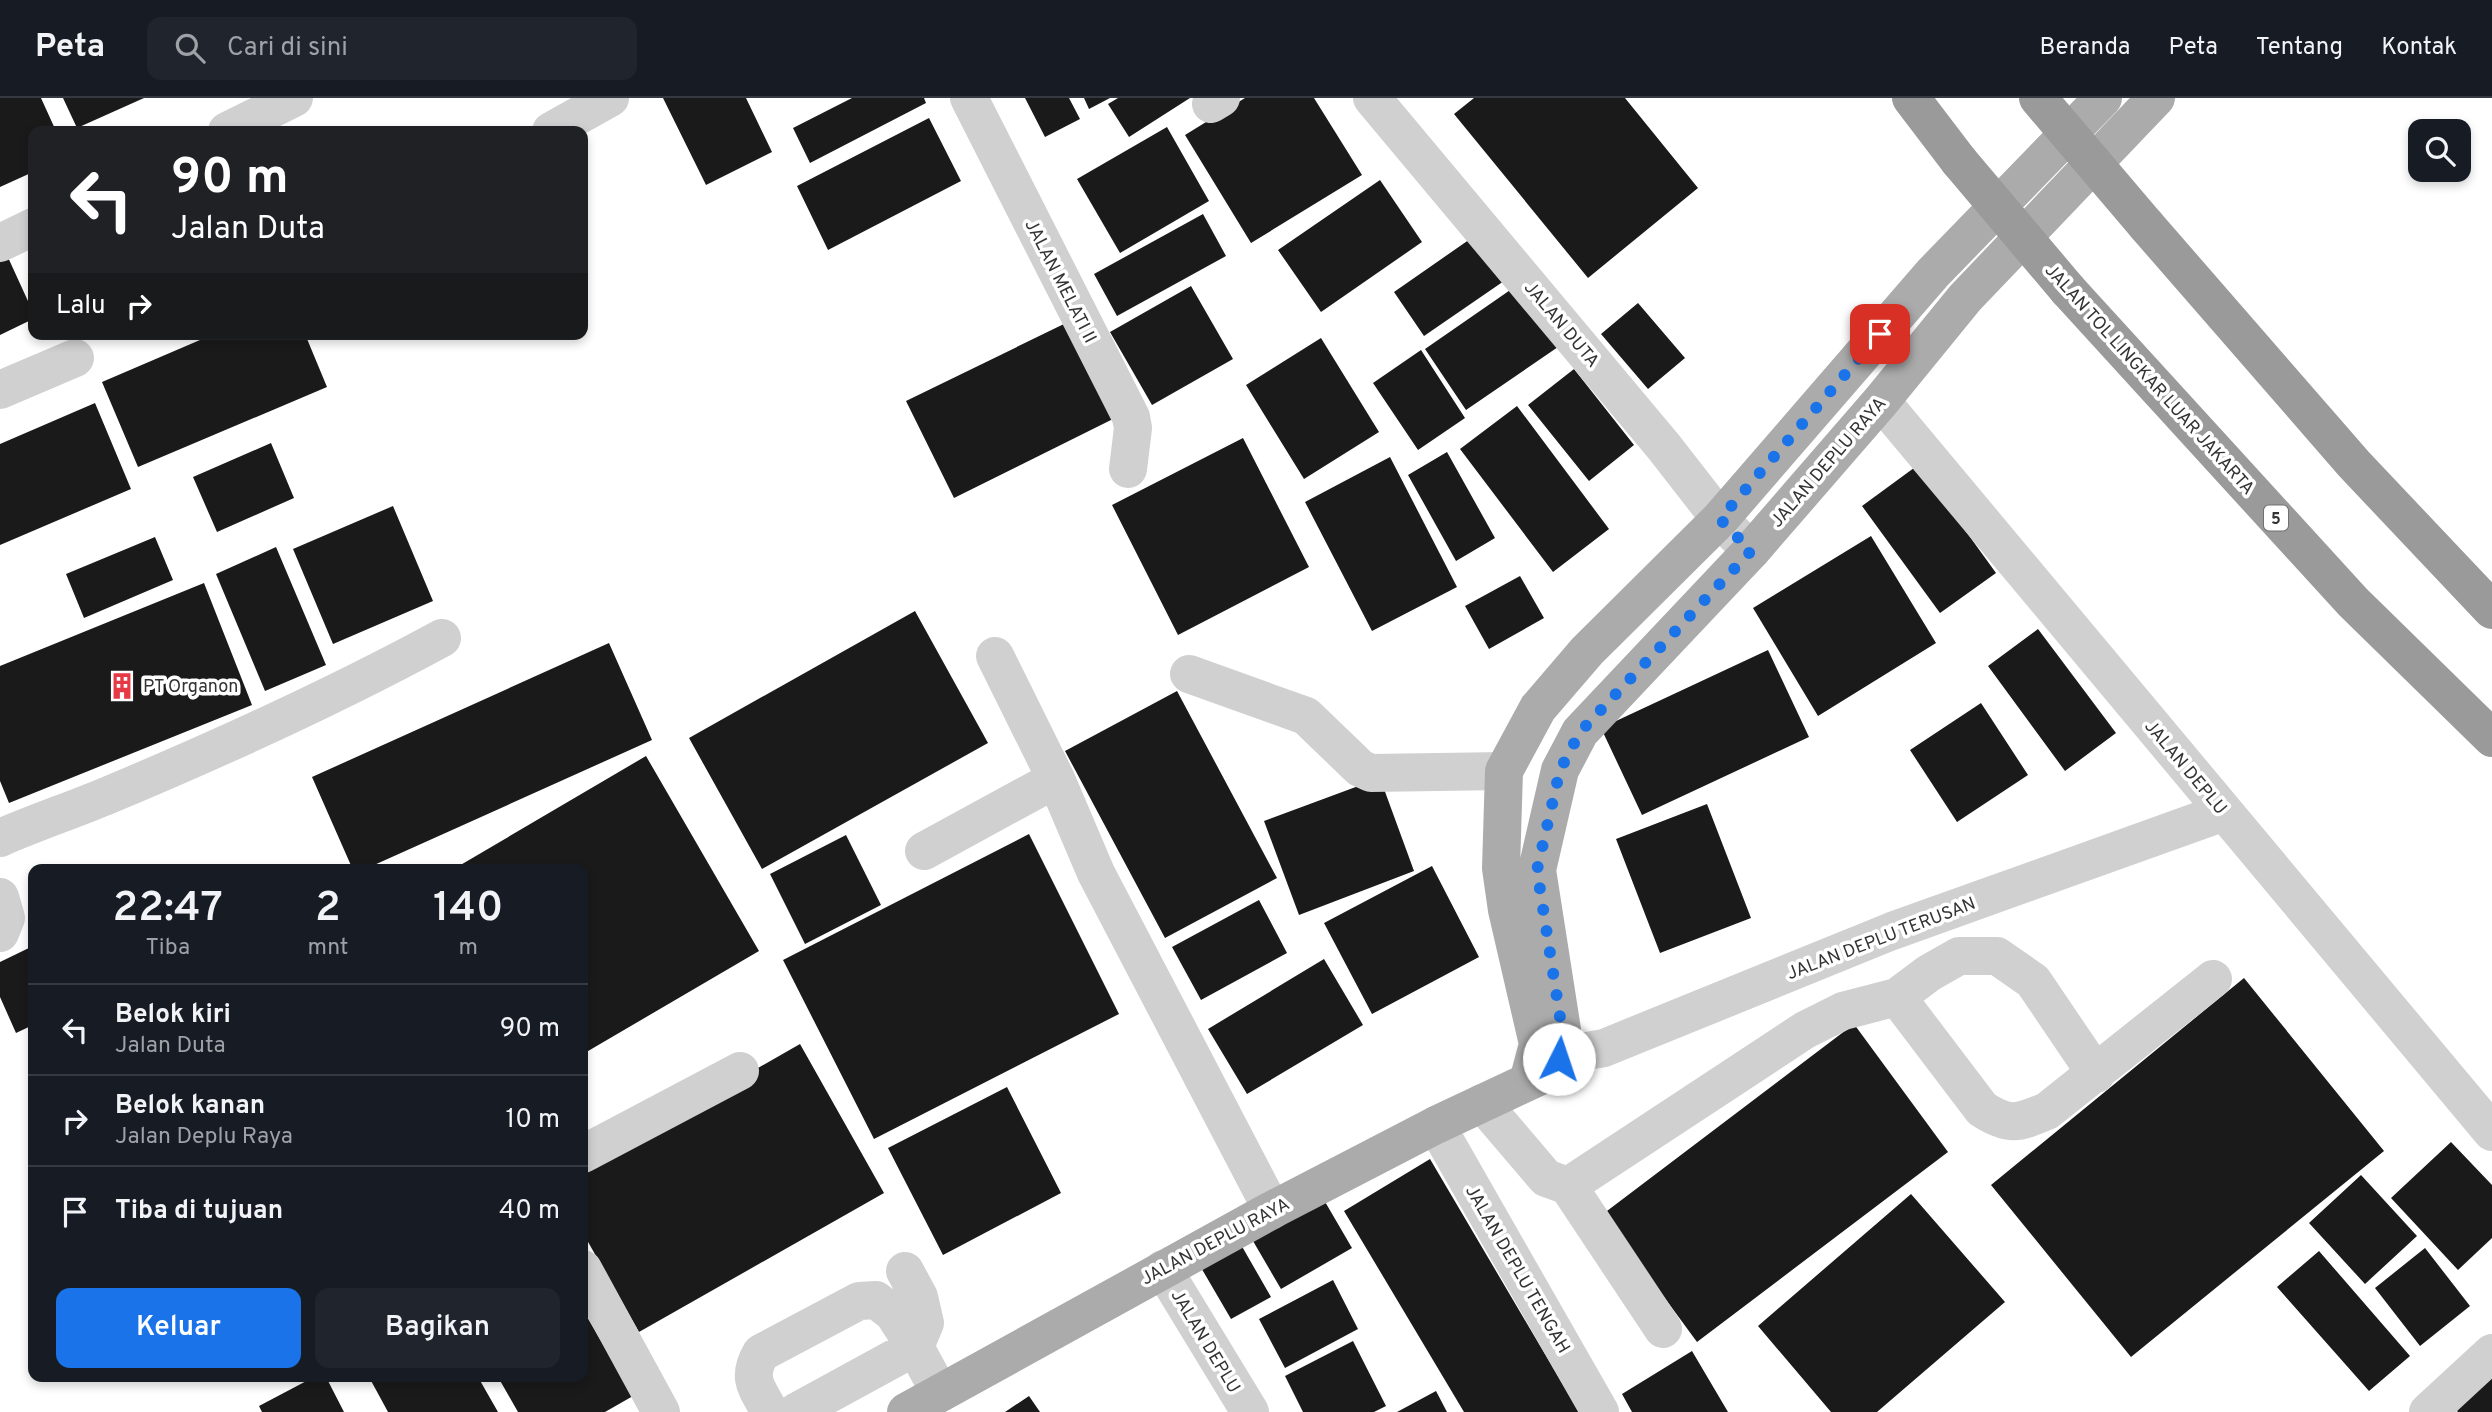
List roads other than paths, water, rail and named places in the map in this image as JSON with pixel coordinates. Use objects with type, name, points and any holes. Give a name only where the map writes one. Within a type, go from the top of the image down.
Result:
[{"type":"highway","name":"JALAN TOL LINGKAR LUAR JAKARTA","points":[[1911,98],[1959,161],[2068,290],[2353,602],[2492,738]]},
{"type":"highway","points":[[2038,98],[2354,464],[2492,610]]},
{"type":"main road","name":"JALAN DEPLU RAYA","points":[[1519,869],[1504,771],[1538,708],[1587,651],[1720,519],[1933,273],[2104,98]]},
{"type":"main road","name":"JALAN DEPLU RAYA","points":[[906,1412],[1272,1210],[1529,1080],[1550,1046],[1507,910],[1519,869],[1560,770],[1580,732],[1751,551],[1881,401],[1965,298],[2155,98]]},
{"type":"street","points":[[237,126],[294,98]]},
{"type":"street","points":[[560,126],[610,98]]},
{"type":"street","name":"JALAN MELATI II","points":[[968,98],[1130,417],[1133,428],[1128,469]]},
{"type":"street","name":"JALAN DUTA","points":[[1372,98],[1594,362],[1720,519],[1751,551]]},
{"type":"street","points":[[0,243],[28,229]]},
{"type":"street","points":[[0,390],[75,358]]},
{"type":"street","name":"JALAN DEPLU","points":[[1881,401],[2492,1132]]},
{"type":"street","points":[[0,838],[210,751],[357,684],[442,638]]},
{"type":"street","points":[[995,656],[1056,779],[1096,873],[1272,1210]]},
{"type":"street","points":[[1189,674],[1306,716],[1360,768],[1371,773],[1504,771]]},
{"type":"street","points":[[924,851],[1056,779]]},
{"type":"street","name":"JALAN DEPLU TERUSAN","points":[[1550,1046],[1583,1052],[1604,1048],[1892,931],[2224,812]]},
{"type":"street","points":[[0,897],[6,918],[0,933]]},
{"type":"street","points":[[1568,1186],[1805,1030],[1843,1011],[1897,997],[1929,973],[1959,956],[1997,956],[2033,981],[2096,1074]]},
{"type":"street","points":[[1897,997],[1982,1109],[1995,1118],[2020,1122],[2047,1111],[2213,979]]},
{"type":"street","points":[[588,1151],[740,1071]]},
{"type":"street","points":[[1482,1103],[1546,1178],[1568,1186],[1663,1329]]},
{"type":"street","name":"JALAN DEPLU TENGAH","points":[[1436,1125],[1600,1412]]},
{"type":"street","name":"JALAN DEPLU","points":[[1163,1269],[1250,1412]]},
{"type":"street","points":[[796,1412],[915,1347],[925,1323],[919,1297],[905,1270]]},
{"type":"street","points":[[588,1278],[660,1412]]},
{"type":"street","points":[[770,1412],[755,1384],[752,1367],[761,1353],[859,1301],[876,1300],[893,1313],[940,1393]]},
{"type":"street","points":[[2428,1412],[2492,1353]]},
{"type":"place","name":"PT Organon","points":[[122,686]]}]
